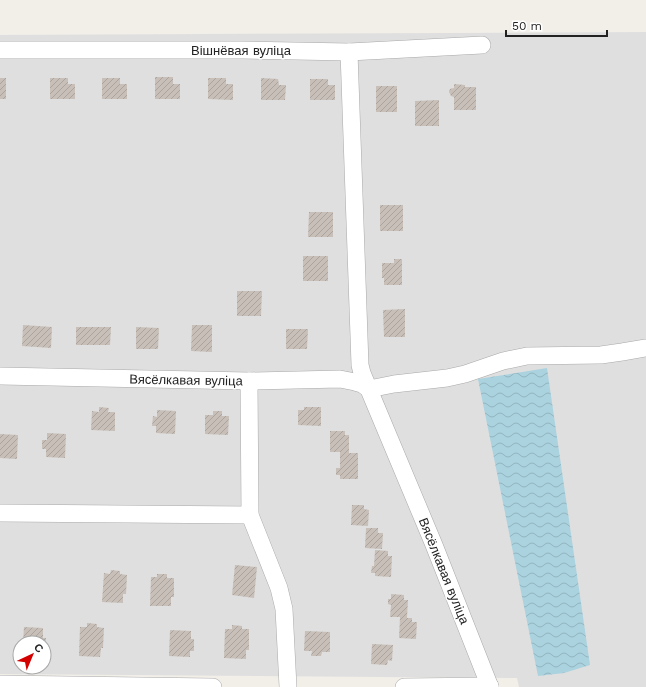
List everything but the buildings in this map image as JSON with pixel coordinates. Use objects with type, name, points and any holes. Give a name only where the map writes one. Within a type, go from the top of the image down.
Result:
[{"type":"street","name":"Вішнёвая вуліца","points":[[0,50],[243,50],[349,52],[482,45]]},
{"type":"street","name":"Вясёлкавая вуліца","points":[[349,52],[360,365],[434,545],[490,687]]},
{"type":"street","points":[[369,389],[465,374],[527,356],[601,355],[646,348]]},
{"type":"street","name":"Вясёлкавая вуліца","points":[[0,376],[250,381],[340,379],[362,384],[369,389]]},
{"type":"street","points":[[250,381],[250,515],[279,588],[284,608],[288,687]]},
{"type":"street","points":[[0,513],[250,515]]},
{"type":"street","points":[[0,684],[213,687]]},
{"type":"street","points":[[404,687],[490,687]]},
{"type":"shaded area","points":[[646,32],[646,687],[519,687],[517,678],[52,674],[52,635],[12,635],[12,674],[0,674],[0,35]]},
{"type":"water","points":[[547,368],[590,665],[564,673],[538,676],[478,379]]}]
